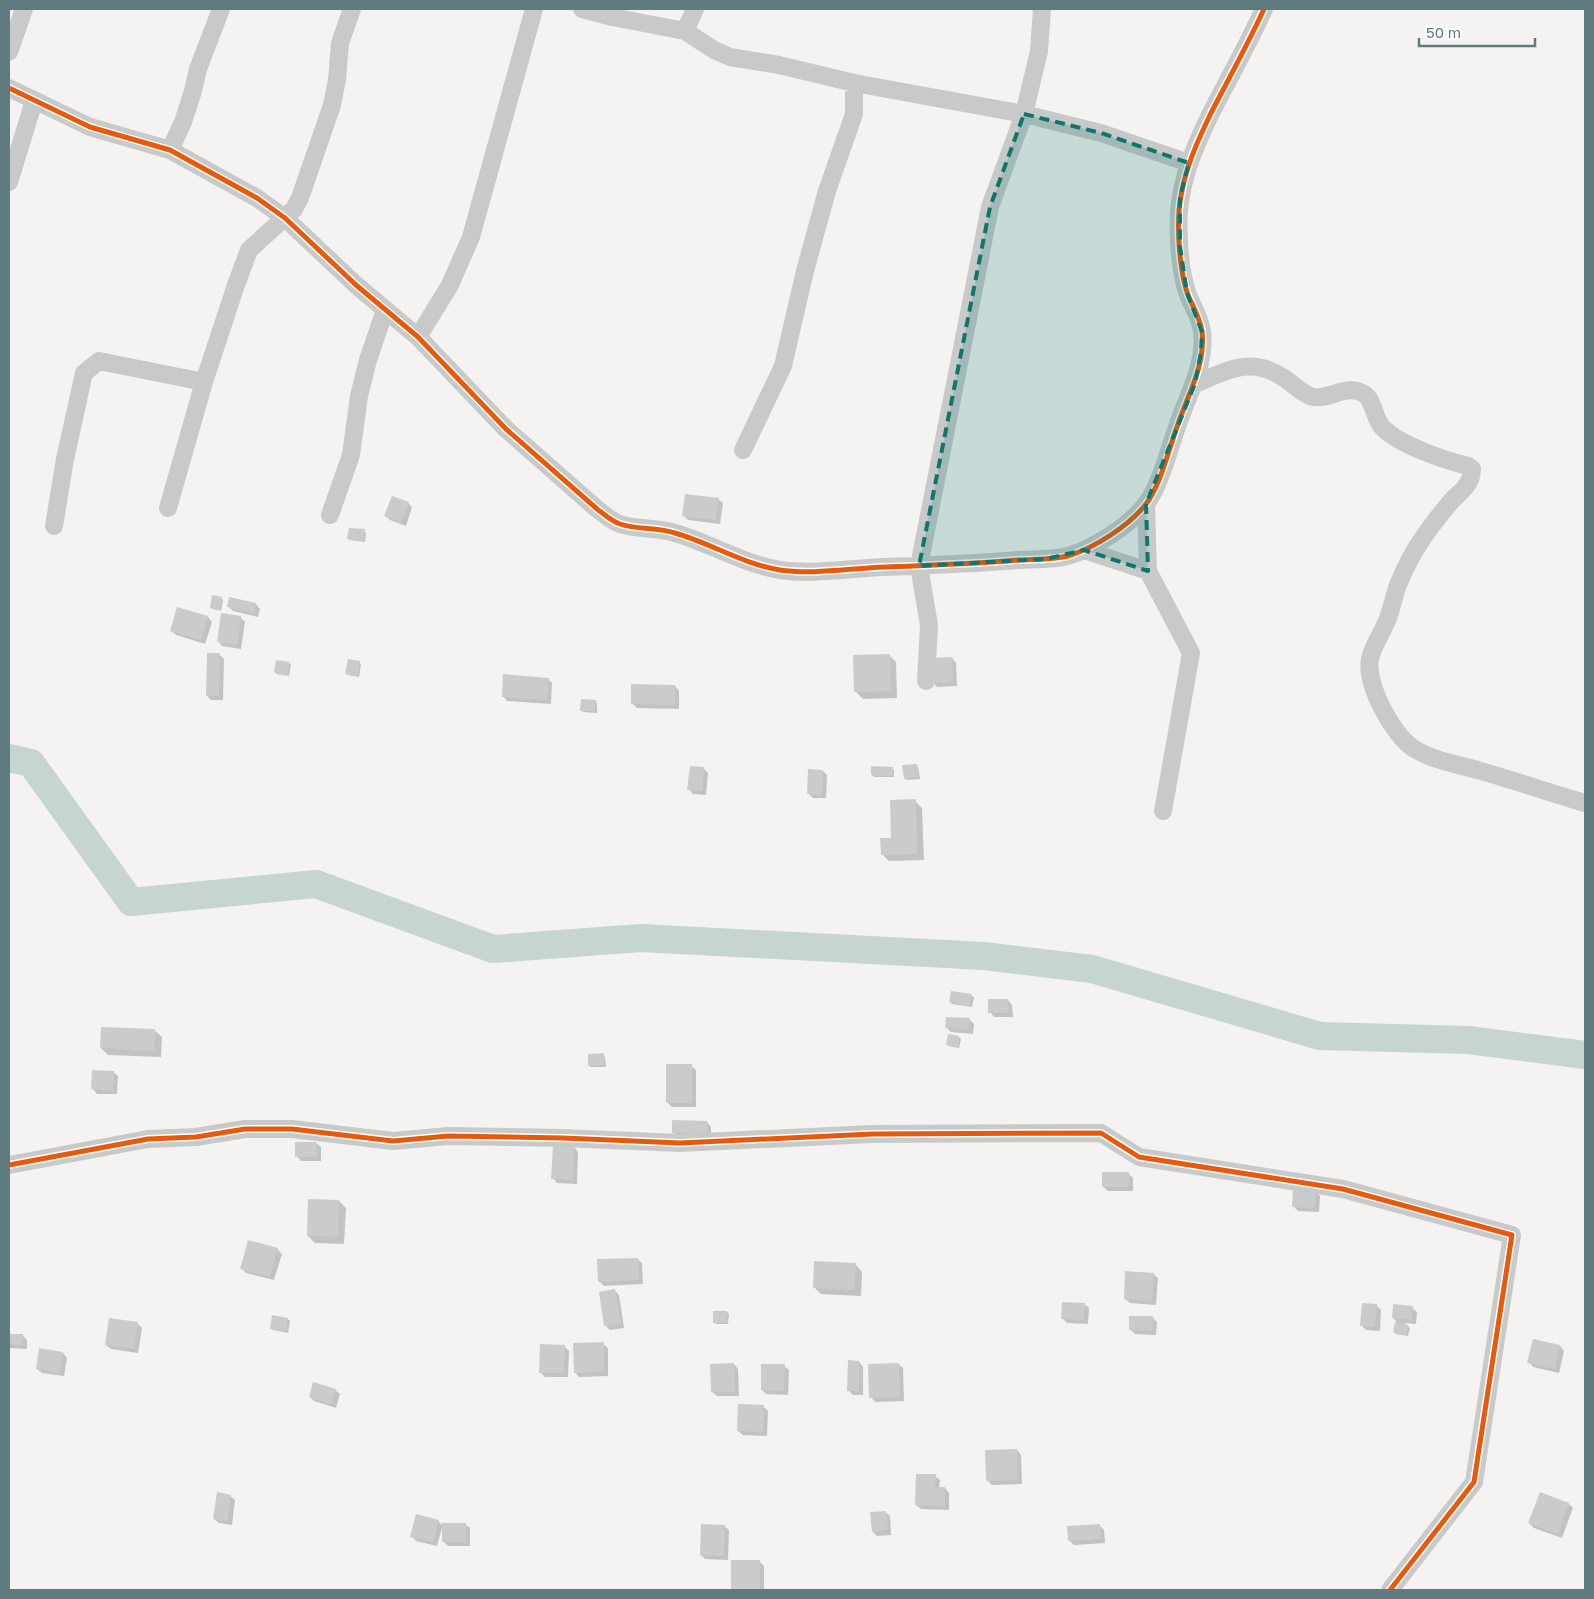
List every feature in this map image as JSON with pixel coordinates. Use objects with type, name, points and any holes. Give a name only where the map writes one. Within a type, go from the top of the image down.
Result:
[{"type":"street","points":[[9,52],[24,9]]},
{"type":"street","points":[[170,150],[183,122],[198,69],[221,9]]},
{"type":"street","points":[[168,508],[204,382],[236,284],[250,250],[294,209],[300,198],[332,105],[337,80],[340,43],[352,9]]},
{"type":"street","points":[[418,337],[450,285],[471,237],[534,9]]},
{"type":"street","points":[[582,9],[612,17],[685,31],[714,50],[730,57],[779,65],[854,83],[1024,114],[1101,133],[1189,162]]},
{"type":"street","points":[[685,31],[694,9]]},
{"type":"street","points":[[926,681],[929,625],[919,566],[990,207],[1024,114],[1039,51],[1042,9]]},
{"type":"street","points":[[9,88],[90,127],[170,150],[257,198],[285,218],[356,285],[418,337],[506,429],[597,509],[610,519],[621,524],[674,532],[732,555],[779,570],[802,572],[1046,559],[1066,556],[1084,550],[1109,537],[1146,504],[1155,489],[1179,420],[1195,384],[1201,352],[1202,332],[1198,317],[1187,293],[1183,273],[1178,219],[1180,197],[1189,162],[1264,9]]},
{"type":"street","points":[[743,450],[783,366],[805,271],[827,191],[854,114],[854,83]]},
{"type":"street","points":[[9,182],[34,101]]},
{"type":"street","points":[[330,514],[351,456],[359,396],[368,360],[385,310]]},
{"type":"street","points":[[54,526],[84,374],[99,361],[204,382]]},
{"type":"street","points":[[1195,384],[1234,368],[1255,366],[1274,371],[1298,390],[1312,397],[1322,397],[1346,390],[1359,391],[1367,395],[1381,426],[1393,436],[1436,456],[1472,469],[1470,482],[1449,503],[1422,540],[1398,586],[1388,617],[1370,660],[1370,674],[1374,689],[1400,738],[1420,752],[1585,803]]},
{"type":"street","points":[[1146,504],[1148,571],[1192,653],[1163,811]]},
{"type":"street","points":[[1084,550],[1148,571]]},
{"type":"street","points":[[9,1165],[148,1139],[196,1137],[245,1129],[292,1129],[394,1141],[448,1136],[680,1143],[872,1134],[1101,1133],[1139,1156],[1343,1189],[1512,1235],[1474,1482],[1390,1590]]},
{"type":"highlighted area","points":[[1024,114],[1101,133],[1189,163],[1180,197],[1180,246],[1187,293],[1202,332],[1201,352],[1195,384],[1146,504],[1148,571],[1084,550],[1046,559],[919,566],[990,207]]},
{"type":"building","points":[[685,494],[719,498],[716,520],[682,516]]},
{"type":"building","points":[[392,496],[409,502],[401,522],[384,516]]},
{"type":"building","points":[[349,528],[365,529],[363,541],[347,539]]},
{"type":"building","points":[[212,595],[222,597],[220,610],[210,608]]},
{"type":"building","points":[[229,597],[256,603],[254,613],[227,607]]},
{"type":"building","points":[[177,607],[208,616],[201,640],[170,631]]},
{"type":"building","points":[[221,613],[241,616],[237,645],[217,642]]},
{"type":"building","points":[[207,653],[220,653],[219,696],[206,696]]},
{"type":"building","points":[[890,654],[891,691],[854,692],[853,655]]},
{"type":"building","points":[[952,657],[953,682],[931,683],[930,658]]},
{"type":"building","points":[[348,659],[360,661],[357,676],[345,674]]},
{"type":"building","points":[[276,660],[290,662],[287,675],[274,672]]},
{"type":"building","points":[[503,674],[549,678],[547,700],[502,697]]},
{"type":"building","points":[[631,684],[675,685],[675,705],[631,704]]},
{"type":"building","points":[[581,699],[596,700],[595,711],[580,711]]},
{"type":"building","points":[[917,764],[918,777],[904,779],[902,765]]},
{"type":"building","points":[[690,766],[704,767],[702,791],[687,790]]},
{"type":"building","points":[[871,766],[893,767],[892,776],[871,775]]},
{"type":"building","points":[[808,769],[823,770],[822,795],[807,794]]},
{"type":"building","points":[[916,799],[917,854],[881,855],[880,838],[891,838],[890,800]]},
{"type":"building","points":[[951,991],[972,994],[970,1006],[949,1002]]},
{"type":"building","points":[[988,999],[1008,999],[1009,1013],[988,1013]]},
{"type":"building","points":[[946,1017],[970,1018],[969,1030],[945,1028]]},
{"type":"building","points":[[101,1027],[155,1029],[154,1051],[100,1048]]},
{"type":"building","points":[[948,1034],[959,1036],[958,1047],[946,1045]]},
{"type":"building","points":[[604,1053],[604,1065],[588,1066],[588,1054]]},
{"type":"building","points":[[666,1064],[692,1064],[692,1103],[666,1103]]},
{"type":"building","points":[[92,1070],[114,1071],[113,1091],[91,1089]]},
{"type":"building","points":[[672,1120],[707,1121],[707,1133],[672,1133]]},
{"type":"building","points":[[295,1142],[316,1142],[317,1157],[295,1157]]},
{"type":"building","points":[[553,1145],[574,1146],[573,1180],[551,1179]]},
{"type":"building","points":[[1102,1172],[1129,1172],[1129,1187],[1102,1187]]},
{"type":"building","points":[[1293,1189],[1316,1190],[1315,1208],[1292,1207]]},
{"type":"building","points":[[308,1199],[339,1200],[338,1237],[307,1236]]},
{"type":"building","points":[[248,1240],[278,1248],[270,1277],[240,1269]]},
{"type":"building","points":[[638,1258],[639,1280],[598,1282],[597,1259]]},
{"type":"building","points":[[814,1261],[856,1263],[854,1290],[813,1288]]},
{"type":"building","points":[[1125,1271],[1154,1273],[1152,1301],[1124,1299]]},
{"type":"building","points":[[615,1289],[621,1323],[604,1326],[599,1292]]},
{"type":"building","points":[[1062,1302],[1085,1303],[1084,1320],[1061,1319]]},
{"type":"building","points":[[1362,1303],[1377,1304],[1375,1327],[1360,1326]]},
{"type":"building","points":[[1393,1304],[1413,1306],[1412,1320],[1392,1318]]},
{"type":"building","points":[[713,1311],[727,1311],[727,1323],[713,1323]]},
{"type":"building","points":[[272,1315],[288,1318],[286,1331],[270,1329]]},
{"type":"building","points":[[1129,1316],[1153,1316],[1152,1331],[1129,1330]]},
{"type":"building","points":[[109,1318],[138,1322],[134,1349],[105,1345]]},
{"type":"building","points":[[1395,1322],[1408,1325],[1406,1335],[1393,1332]]},
{"type":"building","points":[[9,1334],[23,1334],[23,1345],[9,1344]]},
{"type":"building","points":[[1533,1339],[1560,1345],[1555,1369],[1527,1363]]},
{"type":"building","points":[[604,1342],[604,1372],[574,1373],[573,1343]]},
{"type":"building","points":[[540,1344],[565,1345],[564,1373],[539,1373]]},
{"type":"building","points":[[39,1348],[63,1352],[60,1373],[36,1369]]},
{"type":"building","points":[[848,1360],[859,1361],[859,1391],[847,1391]]},
{"type":"building","points":[[734,1363],[735,1392],[711,1392],[710,1364]]},
{"type":"building","points":[[899,1363],[900,1397],[869,1398],[868,1364]]},
{"type":"building","points":[[761,1364],[785,1364],[784,1391],[761,1390]]},
{"type":"building","points":[[313,1382],[336,1389],[331,1404],[309,1397]]},
{"type":"building","points":[[738,1404],[764,1405],[763,1432],[737,1431]]},
{"type":"building","points":[[1017,1449],[1018,1480],[986,1481],[985,1450]]},
{"type":"building","points":[[916,1474],[936,1474],[935,1487],[945,1487],[945,1506],[915,1505]]},
{"type":"building","points":[[217,1492],[231,1495],[228,1521],[213,1519]]},
{"type":"building","points":[[1540,1492],[1569,1503],[1558,1534],[1528,1523]]},
{"type":"building","points":[[886,1511],[888,1530],[872,1532],[870,1512]]},
{"type":"building","points":[[416,1514],[439,1520],[433,1542],[410,1537]]},
{"type":"building","points":[[442,1523],[466,1523],[466,1542],[442,1542]]},
{"type":"building","points":[[701,1524],[725,1525],[724,1556],[700,1555]]},
{"type":"building","points":[[1100,1524],[1101,1539],[1068,1541],[1067,1526]]},
{"type":"building","points":[[731,1560],[760,1560],[760,1590],[731,1590]]},
{"type":"waterway","points":[[9,758],[31,763],[131,902],[316,884],[493,949],[641,938],[984,956],[1092,969],[1320,1036],[1468,1040],[1585,1055]]},
{"type":"cycle path","points":[[9,88],[90,127],[170,150],[257,198],[285,218],[356,285],[418,337],[506,429],[597,509],[617,523],[675,533],[753,563],[780,570],[819,572],[1050,559],[1068,556],[1089,548],[1121,528],[1146,504],[1160,478],[1181,415],[1195,381],[1202,344],[1201,326],[1188,295],[1182,273],[1179,207],[1183,185],[1189,164],[1211,113],[1264,9]]},
{"type":"cycle path","points":[[9,1165],[148,1139],[196,1137],[245,1129],[292,1129],[393,1141],[448,1136],[680,1143],[872,1134],[1101,1133],[1139,1157],[1343,1189],[1512,1235],[1474,1482],[1390,1590]]}]
